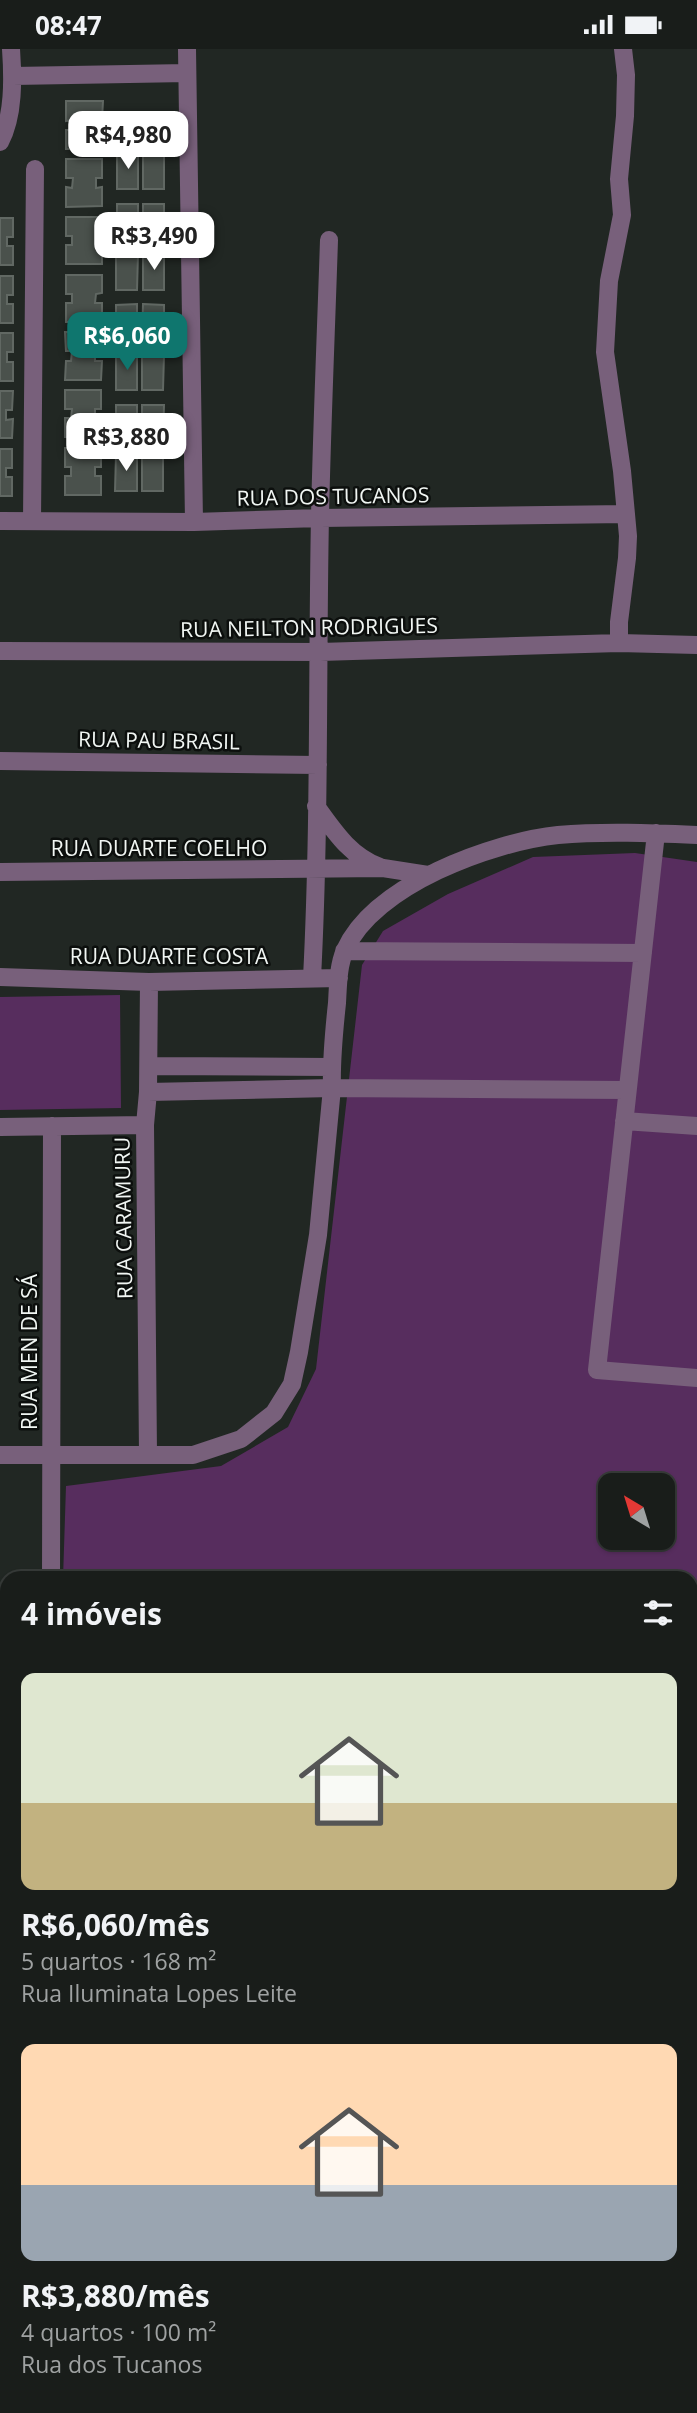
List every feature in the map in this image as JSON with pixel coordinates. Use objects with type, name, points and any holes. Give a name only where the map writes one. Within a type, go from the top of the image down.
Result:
[{"type":"street","points":[[0,142],[6,130],[13,76],[11,49]]},
{"type":"street","points":[[187,49],[194,522]]},
{"type":"street","points":[[619,643],[627,558],[622,471],[606,352],[609,281],[622,215],[619,179],[625,116],[626,75],[623,49]]},
{"type":"street","points":[[13,76],[187,73]]},
{"type":"street","points":[[32,521],[35,169]]},
{"type":"street","points":[[312,978],[318,870],[316,806],[320,518],[329,240]]},
{"type":"street","name":"RUA DOS TUCANOS","points":[[0,521],[194,522],[625,514]]},
{"type":"street","name":"RUA NEILTON RODRIGUES","points":[[0,651],[320,652],[619,643],[697,645]]},
{"type":"street","name":"RUA PAU BRASIL","points":[[0,761],[318,765]]},
{"type":"street","points":[[316,806],[349,849],[365,861],[383,868],[428,875]]},
{"type":"street","points":[[656,833],[597,1370],[697,1378]]},
{"type":"street","points":[[0,1455],[193,1455],[241,1439],[274,1413],[292,1384],[318,1235],[339,978],[344,951],[359,928],[386,901],[428,875],[474,856],[519,842],[558,835],[697,835]]},
{"type":"street","name":"RUA DUARTE COELHO","points":[[0,872],[383,868]]},
{"type":"street","points":[[344,951],[643,953]]},
{"type":"street","name":"RUA DUARTE COSTA","points":[[0,977],[149,982],[339,978]]},
{"type":"street","name":"RUA CARAMURU","points":[[148,1454],[145,1125],[149,1066],[149,982]]},
{"type":"street","points":[[149,1066],[331,1067]]},
{"type":"street","points":[[148,1092],[332,1088],[627,1090]]},
{"type":"street","points":[[624,1121],[697,1126]]},
{"type":"street","points":[[0,1127],[145,1125]]},
{"type":"street","name":"RUA MEN DE SÁ","points":[[51,1571],[52,1126]]},
{"type":"shaded area","points":[[635,853],[697,862],[697,1571],[63,1571],[66,1486],[221,1466],[288,1427],[316,1369],[362,965],[383,931],[448,894],[533,857]]},
{"type":"shaded area","points":[[120,995],[121,1108],[0,1110],[0,997]]},
{"type":"building","points":[[66,101],[103,101],[102,120],[96,120],[96,130],[102,130],[102,149],[66,149],[66,130],[73,130],[73,120],[66,121]]},
{"type":"building","points":[[117,154],[138,154],[138,189],[117,189]]},
{"type":"building","points":[[143,154],[164,154],[164,189],[143,189]]},
{"type":"building","points":[[66,159],[102,159],[102,178],[96,178],[96,188],[102,187],[102,206],[66,207],[66,187],[72,188],[73,178],[66,178]]},
{"type":"building","points":[[117,204],[138,204],[138,239],[117,239]]},
{"type":"building","points":[[143,204],[164,204],[164,239],[143,239]]},
{"type":"building","points":[[66,217],[102,217],[102,236],[96,236],[96,245],[102,245],[102,264],[66,264],[66,245],[72,245],[72,236],[66,236]]},
{"type":"building","points":[[0,218],[13,218],[13,237],[7,237],[7,246],[13,246],[13,265],[0,265]]},
{"type":"building","points":[[116,254],[138,254],[137,290],[116,290]]},
{"type":"building","points":[[143,254],[164,254],[164,290],[143,290]]},
{"type":"building","points":[[66,275],[102,275],[102,293],[96,294],[95,303],[102,303],[102,322],[66,322],[66,303],[72,303],[72,294],[66,294]]},
{"type":"building","points":[[0,276],[13,276],[13,295],[7,295],[7,304],[13,304],[13,323],[0,323]]},
{"type":"building","points":[[137,304],[137,340],[116,340],[116,305]]},
{"type":"building","points":[[143,304],[164,305],[164,340],[142,340]]},
{"type":"building","points":[[65,332],[102,332],[102,351],[95,351],[95,361],[102,361],[101,380],[65,380],[66,361],[71,361],[72,351],[66,351]]},
{"type":"building","points":[[0,333],[13,333],[13,352],[7,352],[7,362],[13,362],[13,381],[0,381]]},
{"type":"building","points":[[116,355],[137,355],[137,390],[116,390]]},
{"type":"building","points":[[142,355],[164,355],[163,390],[142,390]]},
{"type":"building","points":[[65,390],[101,390],[101,409],[95,409],[95,418],[101,419],[101,438],[65,437],[65,418],[71,418],[72,409],[65,409]]},
{"type":"building","points":[[0,391],[13,391],[12,410],[6,410],[6,420],[13,419],[12,438],[0,438]]},
{"type":"building","points":[[116,405],[137,405],[137,441],[116,441]]},
{"type":"building","points":[[142,405],[164,405],[163,440],[142,441]]},
{"type":"building","points":[[65,448],[101,448],[101,467],[95,467],[95,476],[101,476],[101,495],[65,495],[65,476],[71,476],[71,467],[65,467]]},
{"type":"building","points":[[0,449],[12,449],[12,468],[6,468],[6,477],[12,477],[12,496],[0,496]]},
{"type":"building","points":[[116,455],[137,456],[137,491],[115,491]]},
{"type":"building","points":[[142,455],[163,455],[163,491],[142,491]]}]
